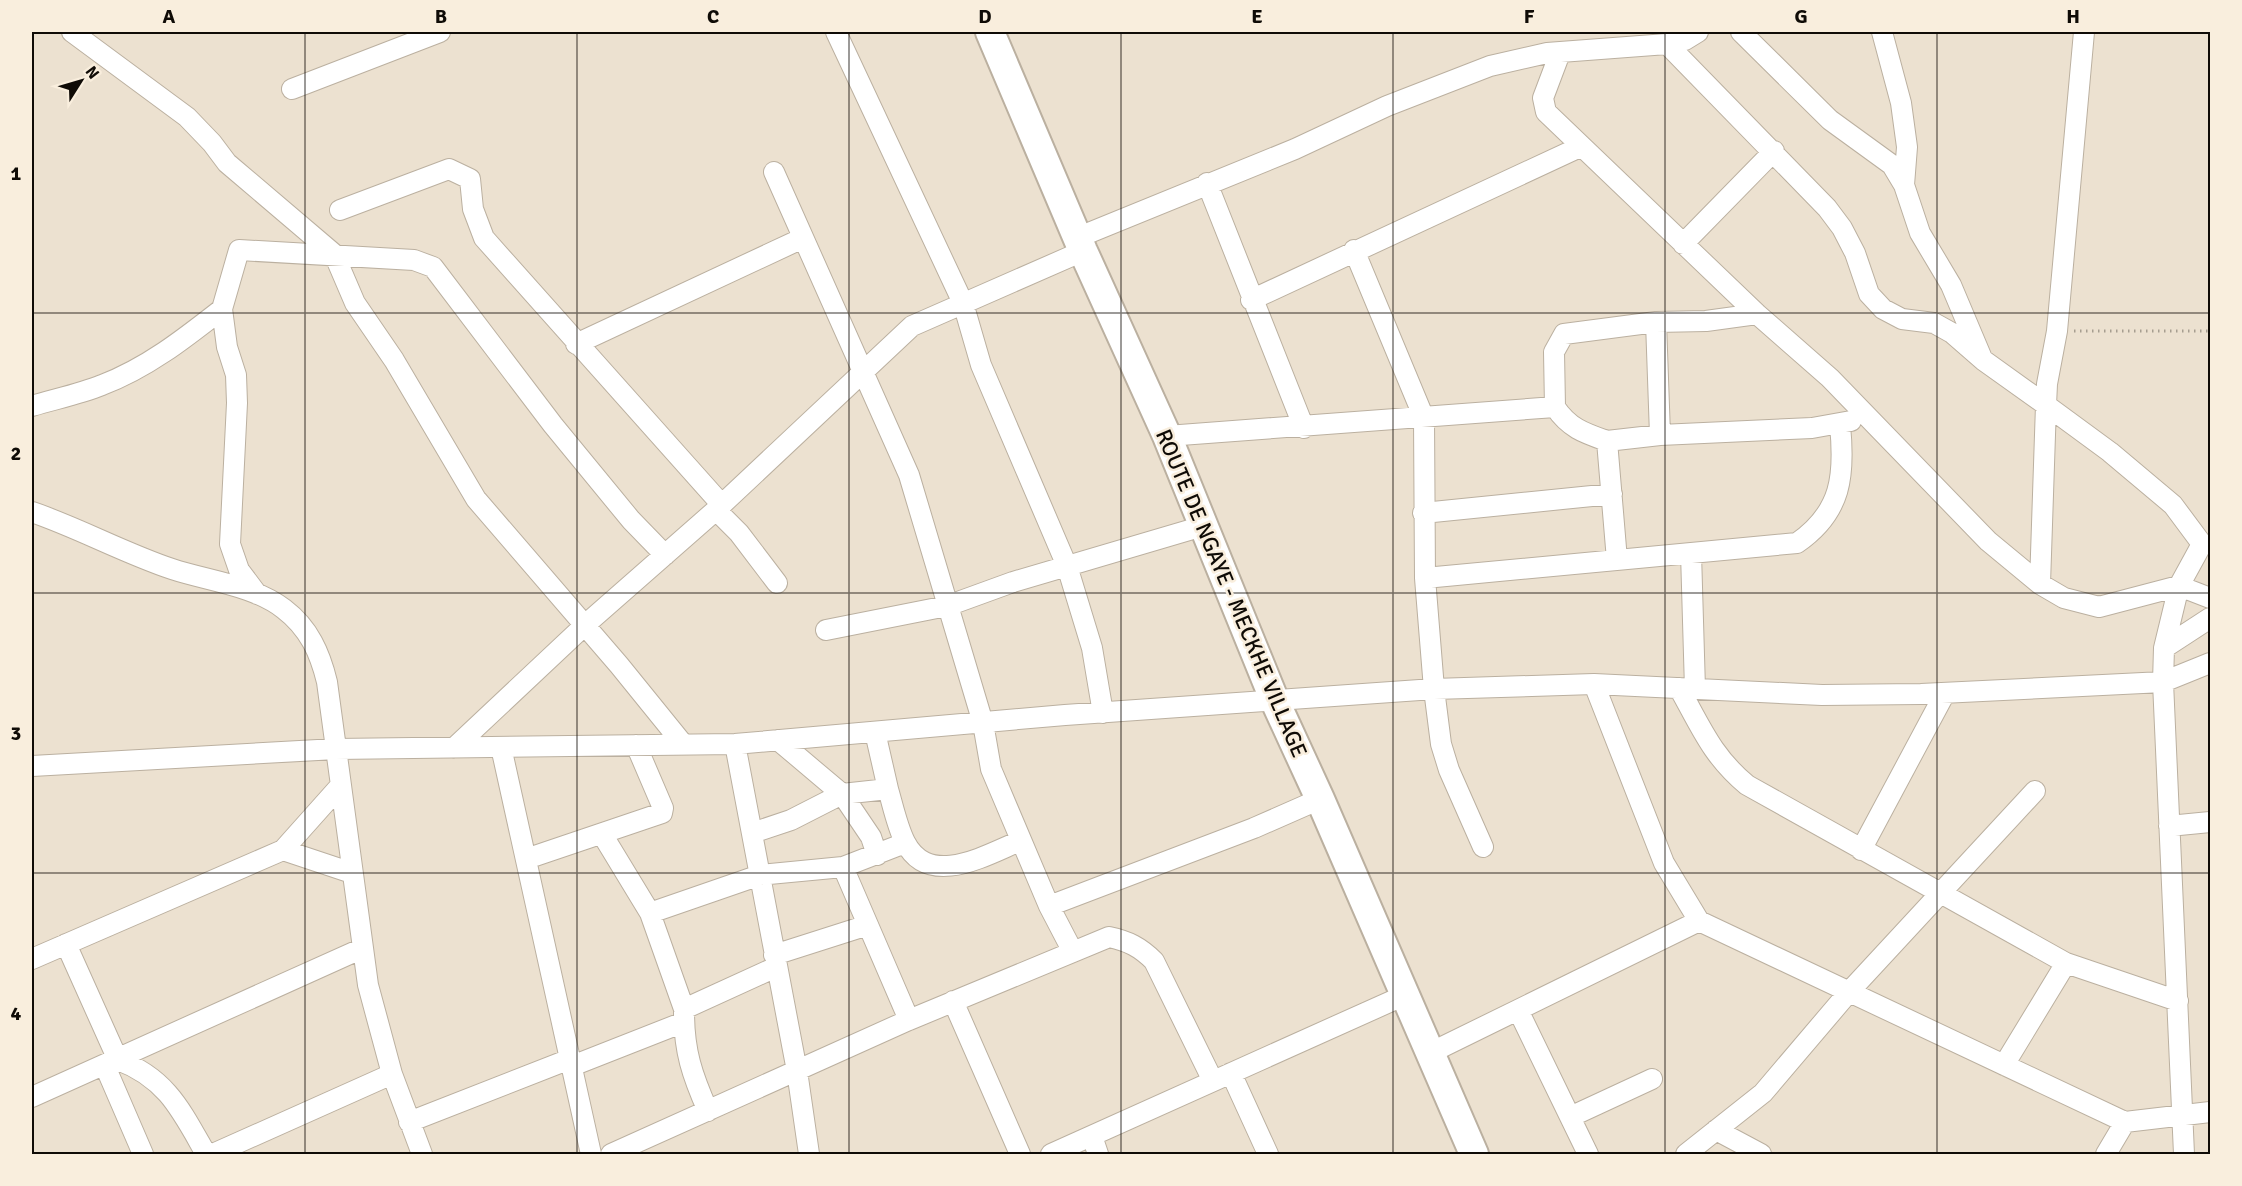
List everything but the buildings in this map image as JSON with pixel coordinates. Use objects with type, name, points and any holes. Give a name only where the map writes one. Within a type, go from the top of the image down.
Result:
[{"type":"main road","name":"ROUTE DE NGAYE - MECKHE VILLAGE","points":[[990,32],[1167,436],[1274,699],[1320,798],[1474,1155]]},
{"type":"street","points":[[72,32],[187,117],[212,143],[226,163],[334,254],[355,303],[394,360],[476,499],[585,625],[683,744]]},
{"type":"street","points":[[291,89],[440,32]]},
{"type":"street","points":[[836,32],[963,303],[981,365],[1067,566],[1092,648],[1103,713]]},
{"type":"street","points":[[454,748],[585,625],[719,508],[912,326],[1207,183],[1295,148],[1388,106],[1490,66],[1560,53],[1667,44],[1685,39],[1698,32]]},
{"type":"street","points":[[1741,32],[1830,120],[1892,165],[1904,185],[1920,233],[1951,285],[1983,360]]},
{"type":"street","points":[[1882,32],[1901,103],[1907,147],[1904,185]]},
{"type":"street","points":[[2040,584],[2047,384],[2057,331],[2084,32]]},
{"type":"street","points":[[1667,44],[1774,151],[1842,228],[1856,253],[1869,294],[1883,309],[1902,319],[1934,323],[1952,333],[1983,360],[2110,452],[2173,505],[2206,547],[2179,586],[2164,648],[2163,682],[2184,1155]]},
{"type":"street","points":[[1560,53],[1543,98],[1545,112],[1757,314],[1830,378],[1988,541],[2040,584],[2064,598],[2099,607],[2179,586],[2211,598]]},
{"type":"street","points":[[1251,300],[1354,250],[1581,147]]},
{"type":"street","points":[[1683,244],[1774,151]]},
{"type":"street","points":[[340,210],[449,169],[470,179],[473,209],[484,238],[719,508],[777,583]]},
{"type":"street","points":[[774,172],[909,475],[983,723],[991,769],[1049,906],[1073,952]]},
{"type":"street","points":[[1207,183],[1251,300],[1304,428]]},
{"type":"street","points":[[576,344],[803,238]]},
{"type":"street","points":[[257,594],[238,570],[230,544],[237,403],[236,375],[227,347],[222,309],[238,250],[414,260],[433,267],[553,425],[632,520],[665,555]]},
{"type":"street","points":[[1354,250],[1424,418],[1425,578],[1441,744],[1449,770],[1483,847]]},
{"type":"street","points":[[32,406],[101,386],[128,374],[177,345],[222,309]]},
{"type":"street","points":[[1757,314],[1706,321],[1656,322],[1564,334],[1554,352],[1555,407],[1565,422],[1578,431],[1607,441],[1660,435],[1840,425],[1866,417]]},
{"type":"street","points":[[1656,322],[1660,435]]},
{"type":"street","points":[[1167,436],[1304,428],[1555,407]]},
{"type":"street","points":[[1425,578],[1797,543],[1824,519],[1839,489],[1843,459],[1840,425]]},
{"type":"street","points":[[1607,441],[1617,560]]},
{"type":"street","points":[[1423,513],[1612,494]]},
{"type":"street","points":[[32,512],[67,524],[171,569],[257,594],[284,609],[307,632],[321,654],[368,985],[392,1074],[422,1155]]},
{"type":"street","points":[[826,630],[947,606],[1067,566],[1203,526]]},
{"type":"street","points":[[1690,553],[1687,688],[1713,751],[1725,767],[1748,785],[1861,850],[2066,963],[2178,1002]]},
{"type":"street","points":[[2164,648],[2211,618]]},
{"type":"street","points":[[32,766],[336,749],[735,744],[1274,699],[1434,689],[1594,684],[1822,694],[1945,693],[2163,682],[2211,663]]},
{"type":"street","points":[[1594,684],[1664,863],[1699,921],[2125,1122],[2211,1112]]},
{"type":"street","points":[[1861,850],[1945,693]]},
{"type":"street","points":[[875,732],[888,789],[905,843],[920,861],[933,866],[952,866],[969,862],[1020,841]]},
{"type":"street","points":[[778,740],[842,794],[871,837],[877,855]]},
{"type":"street","points":[[735,744],[797,1071],[809,1155]]},
{"type":"street","points":[[526,859],[662,813],[663,808],[636,745]]},
{"type":"street","points":[[501,747],[591,1155]]},
{"type":"street","points":[[32,959],[282,850],[340,785]]},
{"type":"street","points":[[752,832],[791,820],[842,794],[888,789]]},
{"type":"street","points":[[1686,1155],[1763,1093],[1848,993],[2035,791]]},
{"type":"street","points":[[1049,906],[1254,828],[1320,798]]},
{"type":"street","points":[[2169,826],[2211,822]]},
{"type":"street","points":[[602,834],[650,914],[684,1016],[690,1071],[708,1111]]},
{"type":"street","points":[[650,914],[760,875],[843,867],[905,843]]},
{"type":"street","points":[[282,850],[352,873]]},
{"type":"street","points":[[843,867],[909,1020]]},
{"type":"street","points":[[1430,1053],[1519,1012],[1699,921]]},
{"type":"street","points":[[409,1122],[571,1063],[684,1016],[775,961],[868,925]]},
{"type":"street","points":[[611,1155],[909,1020],[1109,937],[1125,940],[1141,949],[1154,961],[1213,1081]]},
{"type":"street","points":[[66,944],[143,1155]]},
{"type":"street","points":[[32,1097],[363,948]]},
{"type":"street","points":[[2004,1065],[2066,963]]},
{"type":"street","points":[[1051,1155],[1095,1146],[1213,1081],[1405,994]]},
{"type":"street","points":[[953,1001],[1020,1155]]},
{"type":"street","points":[[1519,1012],[1588,1155]]},
{"type":"street","points":[[111,1063],[138,1067],[168,1091],[177,1102],[206,1155]]},
{"type":"street","points":[[1232,1073],[1268,1155]]},
{"type":"street","points":[[213,1155],[392,1074]]},
{"type":"street","points":[[1570,1117],[1652,1079]]},
{"type":"street","points":[[2106,1155],[2125,1122]]},
{"type":"street","points":[[1716,1130],[1761,1155]]},
{"type":"path","points":[[2057,331],[2211,331]]}]
